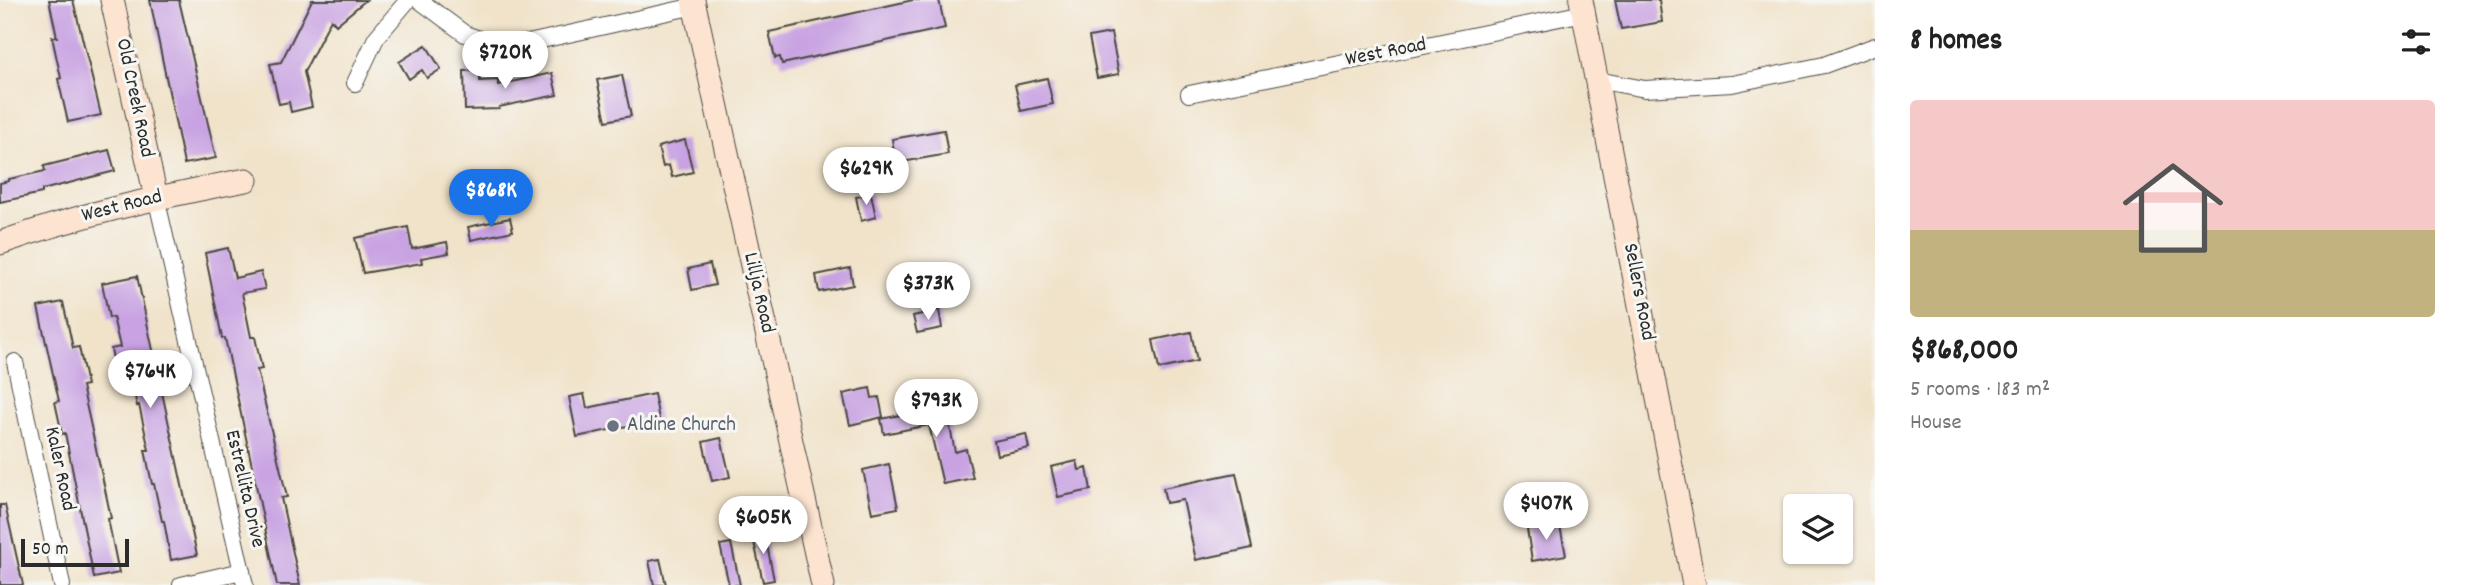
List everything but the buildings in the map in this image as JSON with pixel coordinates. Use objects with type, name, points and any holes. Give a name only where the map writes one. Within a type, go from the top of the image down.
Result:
[{"type":"street","name":"Old Creek Road","points":[[113,0],[156,197]]},
{"type":"street","points":[[355,83],[376,38],[408,0]]},
{"type":"street","points":[[419,0],[465,34],[500,46],[528,43],[694,3]]},
{"type":"street","name":"Lillja Road","points":[[694,3],[823,585]]},
{"type":"street","name":"West Road","points":[[1189,93],[1583,7]]},
{"type":"street","name":"Sellers Road","points":[[1583,7],[1694,585]]},
{"type":"street","points":[[1597,80],[1645,89],[1732,84],[1824,65],[1875,46]]},
{"type":"street","name":"West Road","points":[[0,243],[81,216],[156,197],[246,180]]},
{"type":"street","name":"Estrellita Drive","points":[[156,197],[243,578]]},
{"type":"street","name":"Kaler Road","points":[[15,362],[62,585]]},
{"type":"street","points":[[181,585],[243,578]]},
{"type":"place","name":"Aldine Church","points":[[613,426]]}]
